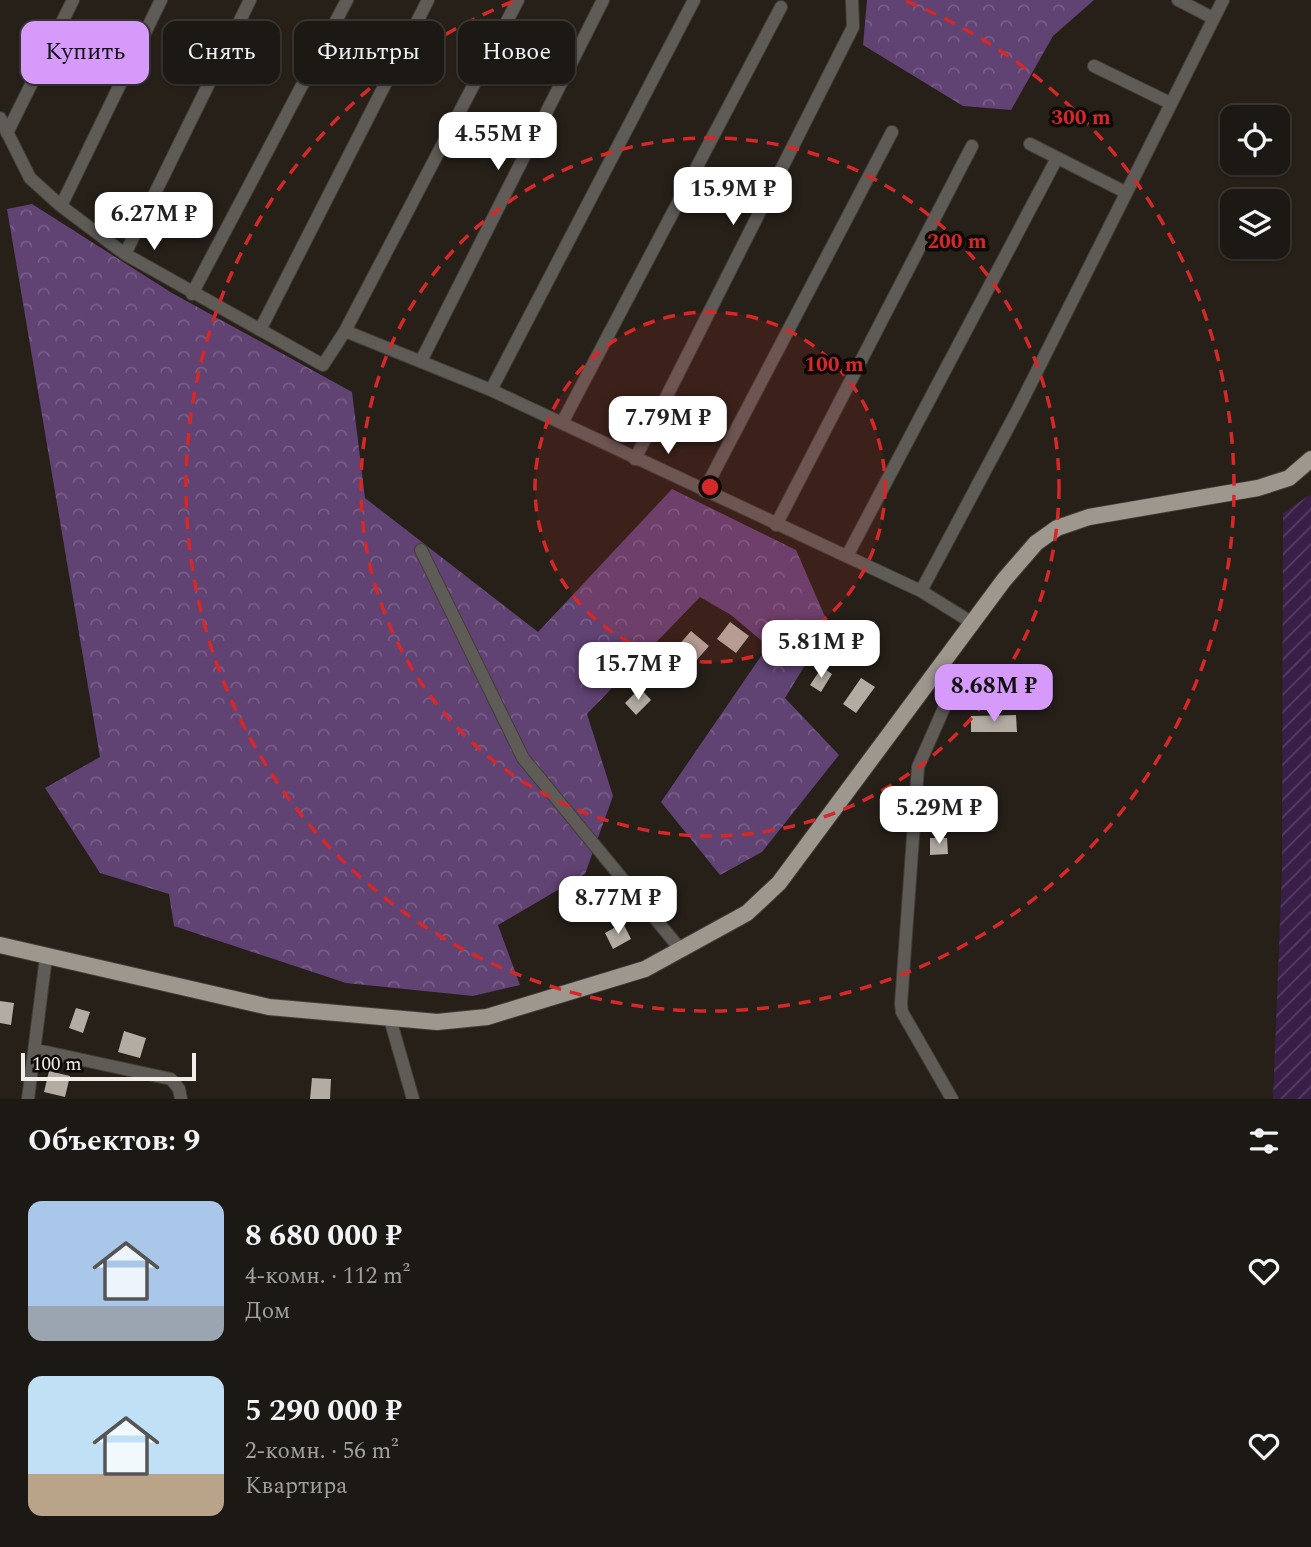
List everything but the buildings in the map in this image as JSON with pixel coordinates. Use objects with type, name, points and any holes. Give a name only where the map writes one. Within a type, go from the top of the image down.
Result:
[{"type":"main road","points":[[0,945],[269,1007],[438,1022],[487,1017],[645,969],[747,913],[779,883],[971,622],[1023,557],[1056,528],[1089,517],[1258,488],[1289,478],[1311,459]]},
{"type":"street","points":[[7,133],[73,0]]},
{"type":"street","points":[[61,206],[161,0]]},
{"type":"street","points":[[125,254],[250,0]]},
{"type":"street","points":[[192,294],[347,0]]},
{"type":"street","points":[[260,330],[428,0]]},
{"type":"street","points":[[0,118],[30,178],[61,206],[125,254],[192,294],[323,365],[345,331],[518,0]]},
{"type":"street","points":[[422,359],[603,0]]},
{"type":"street","points":[[491,390],[694,0]]},
{"type":"street","points":[[635,459],[853,27],[852,0]]},
{"type":"street","points":[[1178,0],[1213,18]]},
{"type":"street","points":[[921,591],[1018,409],[1223,0]]},
{"type":"street","points":[[562,423],[780,8]]},
{"type":"street","points":[[1094,66],[1170,103]]},
{"type":"street","points":[[704,491],[892,132]]},
{"type":"street","points":[[1030,144],[1056,160],[1125,192]]},
{"type":"street","points":[[776,524],[972,146]]},
{"type":"street","points":[[847,556],[1056,160]]},
{"type":"street","points":[[345,331],[422,359],[562,423],[921,591],[971,622]]},
{"type":"street","points":[[421,551],[523,758],[681,950]]},
{"type":"street","points":[[936,668],[950,684],[918,767],[901,1004],[902,1012],[953,1099]]},
{"type":"street","points":[[28,1099],[37,1050],[46,957]]},
{"type":"street","points":[[390,1019],[413,1099]]},
{"type":"street","points":[[37,1050],[171,1079],[179,1089],[181,1099]]},
{"type":"green space","points":[[867,0],[1094,0],[1053,36],[1011,110],[963,106],[863,45]]},
{"type":"green space","points":[[32,204],[172,293],[352,392],[365,498],[538,632],[672,489],[796,550],[829,626],[785,698],[839,755],[762,852],[720,875],[661,802],[768,646],[731,615],[700,597],[587,714],[613,796],[585,874],[498,925],[520,985],[473,996],[346,983],[174,926],[169,894],[100,873],[45,788],[100,757],[7,209]]},
{"type":"shaded area","points":[[1311,494],[1311,1099],[1273,1099],[1282,871],[1283,513]]}]
